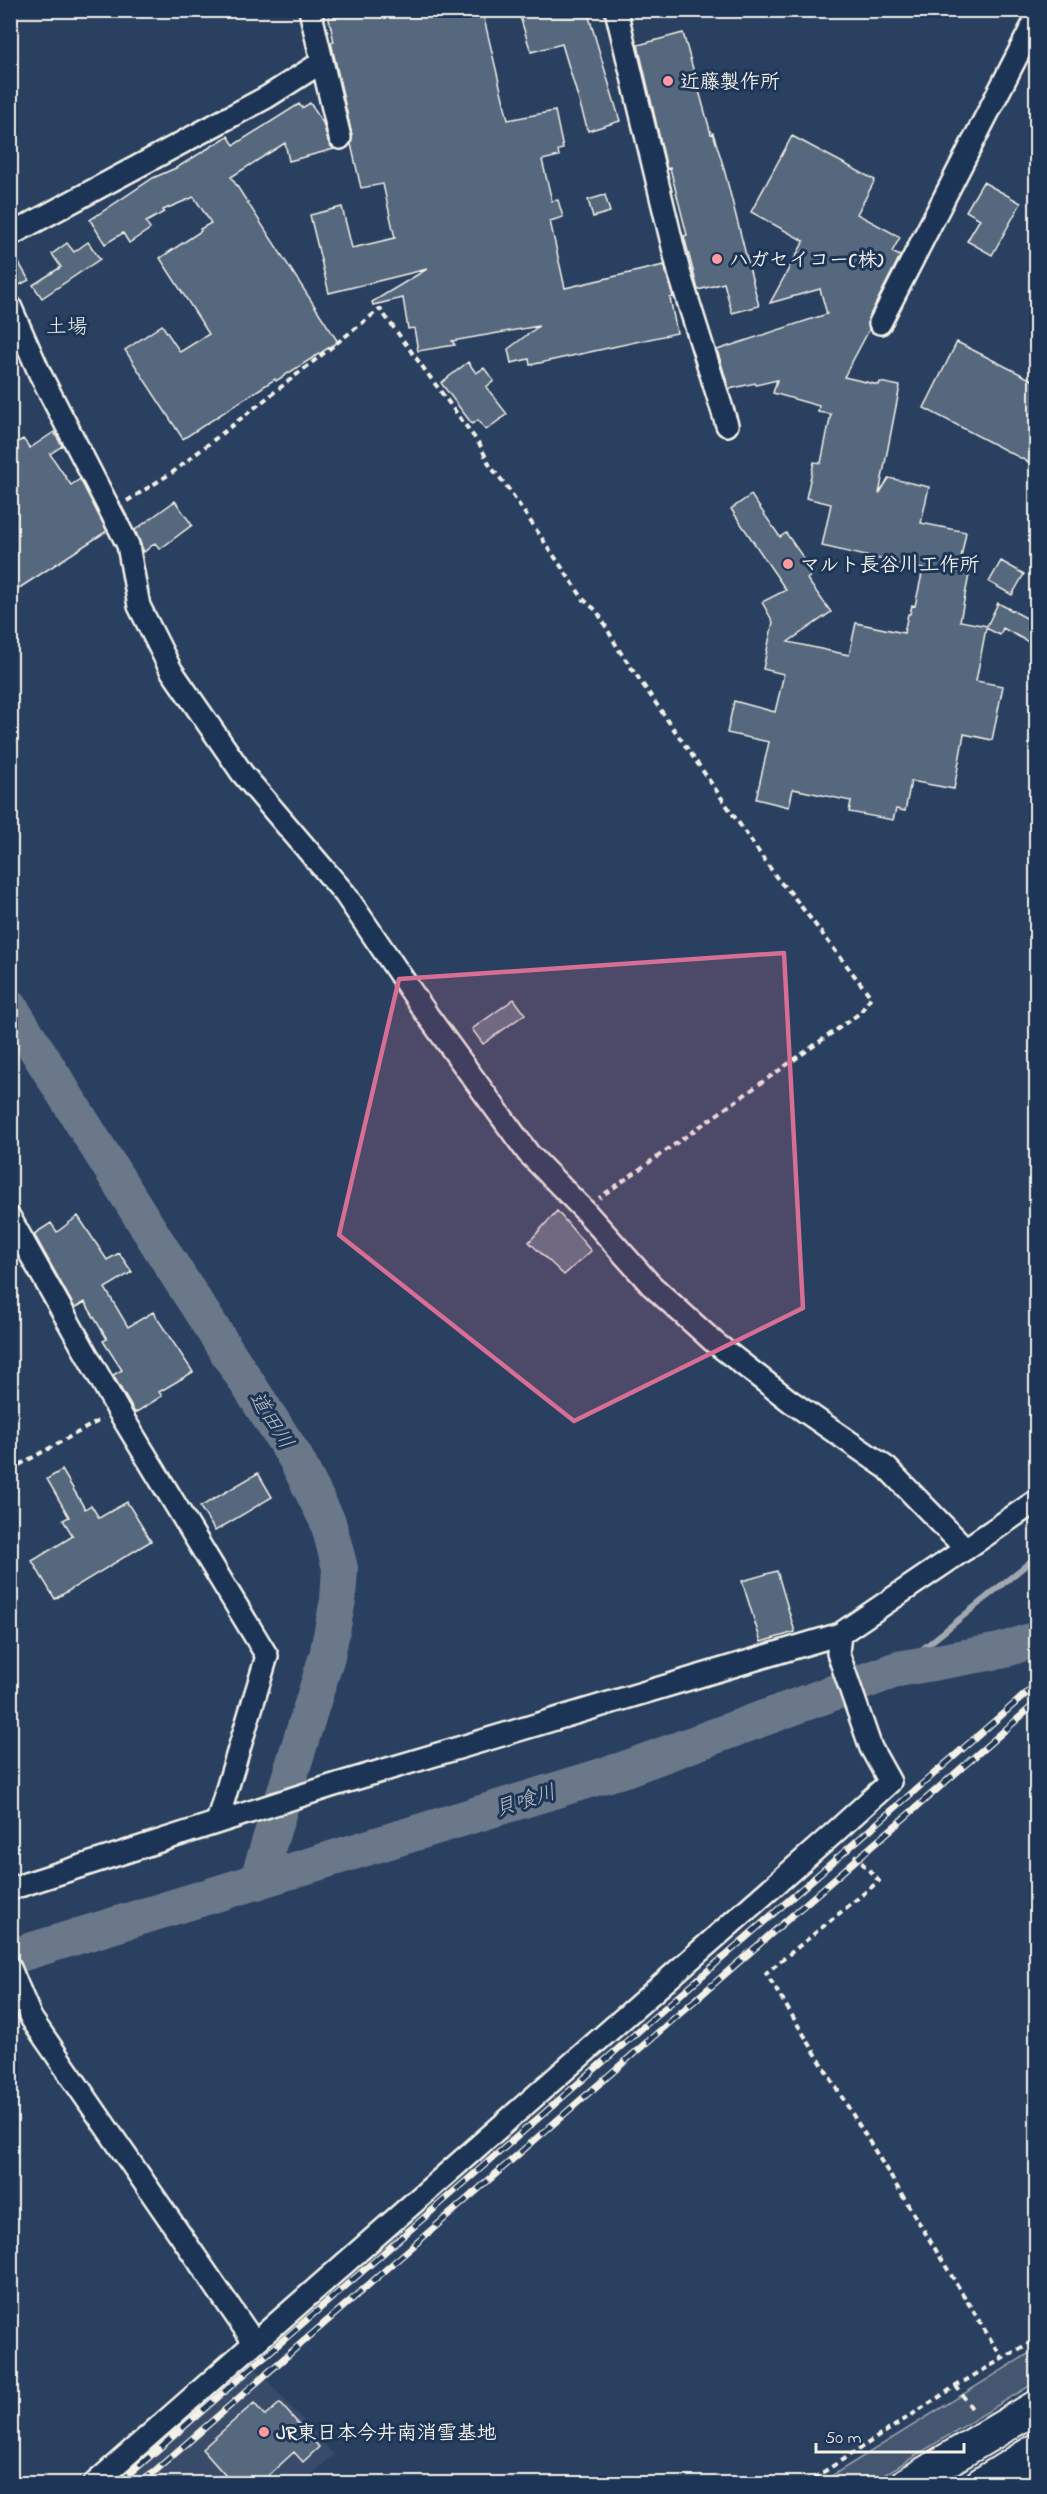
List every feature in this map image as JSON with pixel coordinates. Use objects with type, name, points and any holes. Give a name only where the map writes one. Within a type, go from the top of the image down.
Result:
[{"type":"highway","points":[[907,2484],[1036,2407]]},
{"type":"highway","points":[[981,2484],[1036,2450]]},
{"type":"street","points":[[310,10],[340,138]]},
{"type":"street","points":[[616,10],[679,272],[727,425]]},
{"type":"street","points":[[880,323],[1036,19]]},
{"type":"street","points":[[10,235],[267,97],[322,62]]},
{"type":"street","points":[[10,306],[40,374],[128,545],[139,606],[171,670],[214,735],[242,772],[345,894],[428,1016],[528,1153],[584,1210],[651,1285],[714,1342],[789,1401],[886,1468],[966,1549]]},
{"type":"street","points":[[10,1218],[118,1410],[267,1656],[223,1820]]},
{"type":"street","points":[[10,1889],[331,1786],[839,1643],[966,1549],[1036,1501]]},
{"type":"street","points":[[94,2484],[890,1782],[871,1748],[839,1643]]},
{"type":"street","points":[[10,1968],[31,2018],[254,2342]]},
{"type":"path","points":[[111,509],[172,472],[380,309],[480,446],[490,466],[505,484],[584,600],[597,611],[619,650],[779,881],[871,997],[860,1013],[584,1210]]},
{"type":"path","points":[[10,1470],[118,1410]]},
{"type":"path","points":[[834,1833],[879,1881],[766,1973],[1002,2358]]},
{"type":"path","points":[[805,2484],[956,2386],[1036,2339]]},
{"type":"path","points":[[956,2386],[973,2410]]},
{"type":"highlighted area","points":[[784,953],[803,1308],[574,1421],[339,1235],[399,979]]},
{"type":"shaded area","points":[[1036,2349],[1036,2382],[871,2483],[820,2483]]},
{"type":"shaded area","points":[[250,2361],[334,2455],[301,2483],[112,2484]]},
{"type":"building","points":[[327,10],[482,10],[508,120],[555,111],[563,149],[558,150],[559,156],[542,160],[552,201],[558,200],[563,217],[550,221],[565,288],[664,265],[673,297],[670,298],[677,333],[530,365],[529,359],[511,363],[508,349],[539,326],[452,341],[455,345],[418,351],[414,328],[408,329],[403,298],[373,305],[372,302],[427,269],[329,293],[310,215],[342,207],[352,248],[395,238],[383,184],[361,188],[351,144],[352,135],[331,42],[334,42]]},
{"type":"building","points":[[518,10],[587,10],[620,121],[588,131],[562,44],[531,52]]},
{"type":"building","points":[[683,33],[711,134],[713,133],[723,165],[759,306],[732,313],[724,283],[698,290],[684,236],[687,235],[670,168],[667,169],[638,45]]},
{"type":"building","points":[[310,103],[323,123],[328,141],[334,149],[289,161],[285,143],[231,177],[338,342],[276,381],[275,379],[183,439],[125,350],[162,325],[180,352],[209,334],[160,258],[211,223],[194,197],[163,210],[164,212],[146,222],[150,229],[129,243],[123,233],[105,244],[90,220],[153,178],[178,167],[228,136],[234,145],[299,104],[302,108]]},
{"type":"building","points":[[792,136],[875,180],[857,214],[900,237],[892,252],[900,256],[869,317],[869,330],[844,377],[879,385],[880,382],[900,386],[879,494],[889,478],[929,487],[921,523],[966,532],[959,568],[970,570],[960,621],[987,626],[998,603],[1036,623],[1036,646],[1003,628],[1000,635],[986,628],[976,681],[1003,686],[992,740],[964,734],[954,789],[911,781],[905,811],[896,809],[893,820],[849,812],[851,801],[793,789],[789,807],[756,799],[769,742],[727,733],[734,701],[775,712],[784,674],[763,669],[773,622],[762,602],[786,590],[731,509],[751,495],[780,537],[786,533],[814,573],[807,579],[831,612],[788,642],[849,655],[856,623],[904,633],[908,614],[910,614],[912,605],[915,606],[923,569],[822,546],[831,504],[806,498],[814,462],[821,463],[831,414],[818,412],[819,406],[773,393],[777,380],[729,389],[717,350],[827,314],[820,289],[770,303],[804,241],[751,212]]},
{"type":"building","points":[[983,182],[1021,203],[992,255],[967,241],[980,219],[966,211]]},
{"type":"building","points":[[605,195],[610,212],[593,217],[588,200]]},
{"type":"building","points":[[88,242],[100,259],[42,298],[33,285],[61,267],[52,254],[67,243],[74,252]]},
{"type":"building","points":[[10,248],[29,280],[10,290]]},
{"type":"building","points":[[957,342],[1036,382],[1036,466],[924,408]]},
{"type":"building","points":[[468,362],[476,373],[484,368],[494,381],[486,387],[507,414],[486,430],[478,420],[472,424],[441,383]]},
{"type":"building","points":[[54,432],[62,446],[50,454],[71,485],[80,479],[107,531],[10,594],[10,447],[23,439],[30,448]]},
{"type":"building","points":[[175,501],[192,525],[160,549],[155,543],[144,552],[135,530]]},
{"type":"building","points":[[1001,561],[1024,574],[1012,595],[989,582]]},
{"type":"building","points":[[514,999],[525,1014],[483,1044],[472,1029]]},
{"type":"building","points":[[557,1211],[591,1251],[564,1275],[529,1242]]},
{"type":"building","points":[[78,1216],[107,1260],[119,1253],[132,1272],[105,1288],[128,1327],[153,1312],[193,1372],[159,1392],[162,1396],[135,1413],[113,1375],[122,1370],[103,1341],[107,1339],[85,1302],[75,1308],[34,1234],[51,1223],[57,1232]]},
{"type":"building","points":[[62,1470],[85,1509],[91,1505],[99,1518],[127,1502],[151,1541],[55,1599],[32,1561],[73,1536],[63,1520],[69,1517],[47,1479]]},
{"type":"building","points":[[258,1473],[272,1497],[215,1531],[200,1507]]},
{"type":"building","points":[[777,1571],[795,1632],[761,1642],[742,1581]]},
{"type":"building","name":"JR東日本今井南消雪基地","points":[[254,2403],[265,2416],[280,2403],[319,2447],[303,2462],[294,2452],[259,2484],[233,2484],[202,2449]]},
{"type":"waterway","name":"道田川","points":[[10,1007],[295,1457],[328,1522],[340,1568],[338,1600],[327,1656],[257,1882]]},
{"type":"waterway","points":[[898,1669],[1036,1557]]},
{"type":"waterway","name":"貝喰川","points":[[10,1957],[625,1769],[898,1669],[1000,1651],[1036,1639]]},
{"type":"railway","points":[[118,2484],[1036,1685]]},
{"type":"railway","points":[[140,2484],[1036,1703]]},
{"type":"place","name":"近藤製作所","points":[[668,81]]},
{"type":"place","name":"ハガセイコー(株)","points":[[717,259]]},
{"type":"place","name":"マルト長谷川工作所","points":[[788,564]]},
{"type":"place","name":"JR東日本今井南消雪基地","points":[[264,2432]]},
{"type":"district","name":"土場","points":[[67,326]]}]
